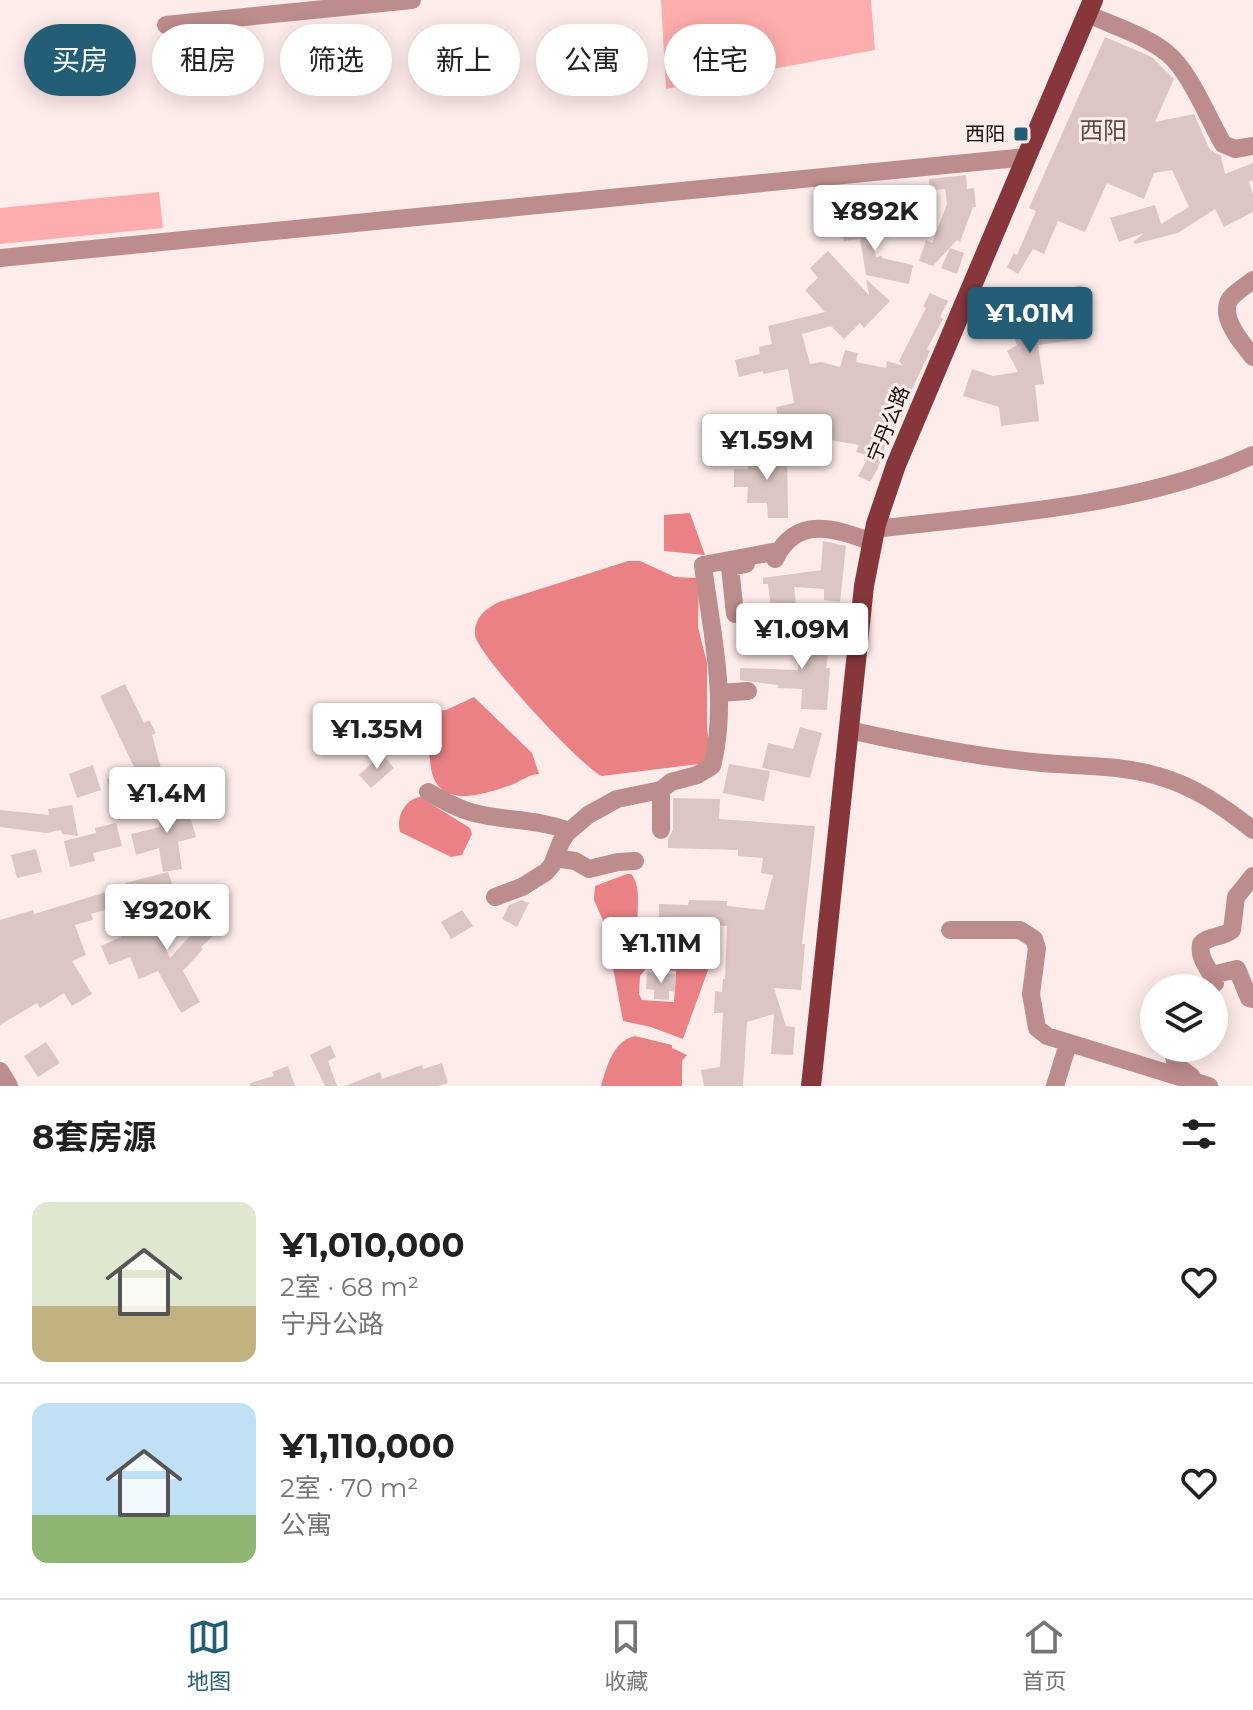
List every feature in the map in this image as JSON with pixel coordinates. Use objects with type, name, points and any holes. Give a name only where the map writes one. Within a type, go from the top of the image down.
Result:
[{"type":"main road","name":"宁丹公路","points":[[811,1086],[864,586],[873,536],[896,465],[1090,7]]},
{"type":"street","points":[[176,24],[412,0]]},
{"type":"street","points":[[1090,7],[1169,54],[1184,70],[1223,144],[1235,149],[1253,146]]},
{"type":"street","points":[[0,258],[1027,157]]},
{"type":"street","points":[[1253,280],[1231,298],[1227,311],[1230,322],[1253,357]]},
{"type":"street","points":[[735,614],[730,567],[776,558],[778,551],[795,535],[818,528],[873,536],[1100,500],[1216,470],[1253,455]]},
{"type":"street","points":[[495,897],[536,878],[552,865],[561,842],[588,815],[617,799],[661,790],[671,782],[697,775],[712,766],[716,752],[719,693],[703,565],[778,551]]},
{"type":"street","points":[[719,693],[748,691]]},
{"type":"street","points":[[849,730],[968,754],[1156,775],[1220,804],[1253,830]]},
{"type":"street","points":[[661,790],[661,830]]},
{"type":"street","points":[[428,792],[474,813],[548,824],[569,831]]},
{"type":"street","points":[[555,858],[575,861],[589,869],[635,861]]},
{"type":"street","points":[[1207,974],[1201,956],[1201,944],[1206,939],[1228,934],[1232,930],[1236,897],[1253,876]]},
{"type":"street","points":[[950,930],[1020,930],[1034,939],[1037,948],[1031,994],[1037,1028],[1047,1036],[1209,1086]]},
{"type":"street","points":[[1227,974],[1237,969],[1249,998],[1253,999]]},
{"type":"street","points":[[1055,1086],[1068,1044]]},
{"type":"street","points":[[1175,1062],[1209,1086]]},
{"type":"street","points":[[0,1071],[9,1086]]},
{"type":"shaded area","points":[[661,0],[871,0],[875,50],[776,68],[776,24],[664,24],[664,53]]},
{"type":"shaded area","points":[[159,192],[163,228],[0,244],[0,208]]},
{"type":"shaded area","points":[[690,513],[705,555],[664,551],[664,515]]},
{"type":"shaded area","points":[[628,561],[640,561],[675,577],[699,578],[698,627],[707,663],[707,729],[711,756],[699,764],[602,776],[575,754],[511,686],[480,646],[475,629],[481,615],[499,602]]},
{"type":"shaded area","points":[[474,697],[532,753],[539,774],[471,796],[448,793],[439,787],[433,776],[428,741],[433,716],[436,711],[446,710]]},
{"type":"shaded area","points":[[420,797],[470,828],[472,834],[462,855],[451,857],[400,832],[399,820],[403,810],[410,801]]},
{"type":"shaded area","points":[[631,874],[638,891],[639,932],[643,940],[651,947],[715,951],[683,1039],[623,1021],[605,925],[594,900],[595,886]],"holes":[[[646,969],[676,971],[674,1002],[642,1000],[639,994],[640,976]]]},
{"type":"shaded area","points":[[635,1036],[672,1045],[672,1048],[687,1055],[682,1061],[682,1086],[601,1086],[616,1049]]},
{"type":"building","points":[[1105,37],[1152,57],[1174,79],[1155,122],[1194,114],[1210,150],[1221,156],[1225,174],[1253,163],[1253,180],[1249,182],[1253,212],[1224,227],[1215,209],[1178,233],[1133,242],[1144,233],[1119,242],[1110,218],[1155,205],[1161,224],[1189,207],[1172,170],[1154,173],[1144,199],[1107,183],[1085,232],[1058,221],[1044,254],[1033,249],[1018,274],[1007,267],[1014,253],[1017,255],[1036,211],[1029,208]]},
{"type":"building","points":[[966,175],[967,189],[974,188],[976,207],[973,207],[960,242],[957,240],[933,266],[919,261],[926,240],[932,243],[947,204],[945,189],[930,190],[929,179]]},
{"type":"building","points":[[871,218],[876,257],[913,265],[909,284],[866,275],[860,239],[844,241],[841,222]]},
{"type":"building","points":[[950,248],[964,253],[957,274],[941,268]]},
{"type":"building","points":[[828,251],[869,295],[866,279],[890,301],[864,328],[860,323],[844,339],[831,326],[802,334],[810,364],[821,362],[840,367],[845,350],[858,353],[856,362],[886,368],[887,361],[903,366],[899,361],[926,308],[923,307],[930,293],[948,301],[904,412],[896,428],[891,426],[878,468],[870,482],[858,476],[869,456],[856,452],[859,445],[812,437],[812,421],[780,427],[776,407],[794,403],[788,369],[739,377],[735,360],[760,354],[759,347],[772,344],[768,326],[825,312],[805,290],[818,278],[810,268]]},
{"type":"building","points":[[1082,285],[1085,301],[1079,302],[1084,339],[1038,345],[1044,384],[1035,385],[1039,421],[1001,426],[999,407],[963,396],[972,369],[993,376],[1018,372],[1007,351],[1017,345],[1007,318],[1034,308],[1031,296]]},
{"type":"building","points":[[768,450],[787,450],[788,518],[768,518],[767,503],[747,503],[748,487],[734,487],[734,469],[748,469],[748,454],[768,454]]},
{"type":"building","points":[[823,541],[846,546],[840,602],[824,600],[824,589],[794,587],[797,612],[772,615],[768,584],[763,584],[763,578],[821,570]]},
{"type":"building","points":[[805,626],[832,630],[826,668],[830,668],[827,710],[801,709],[802,689],[778,688],[778,685],[740,680],[740,668],[798,670]]},
{"type":"building","points":[[125,684],[144,723],[149,720],[156,733],[152,735],[161,768],[141,774],[145,790],[113,800],[107,779],[135,769],[100,696]]},
{"type":"building","points":[[800,727],[822,733],[810,778],[762,768],[768,743],[793,749]]},
{"type":"building","points":[[382,754],[394,768],[371,788],[359,775]]},
{"type":"building","points":[[729,764],[770,771],[764,801],[723,793]]},
{"type":"building","points":[[93,765],[101,790],[77,798],[69,774]]},
{"type":"building","points":[[673,798],[720,799],[719,819],[815,826],[802,944],[805,944],[801,990],[774,988],[786,1026],[795,1027],[793,1055],[771,1054],[774,1014],[747,1022],[743,1086],[704,1086],[701,1070],[720,1067],[723,1013],[714,1013],[715,991],[722,992],[725,979],[727,926],[659,922],[659,904],[688,905],[689,900],[727,901],[727,906],[764,910],[773,875],[761,873],[763,858],[738,856],[738,850],[668,848],[668,839],[673,830]]},
{"type":"building","points":[[185,800],[196,837],[178,842],[182,869],[163,872],[159,848],[136,855],[131,834],[160,827],[155,808]]},
{"type":"building","points":[[72,805],[78,836],[62,834],[61,830],[46,833],[0,827],[0,810],[49,815],[48,809]]},
{"type":"building","points":[[116,823],[122,846],[93,853],[95,861],[70,867],[64,841],[96,833],[95,828]]},
{"type":"building","points":[[36,849],[42,872],[17,878],[11,855]]},
{"type":"building","points":[[168,872],[174,889],[91,914],[93,920],[75,925],[86,955],[72,961],[92,994],[72,1006],[64,993],[40,1008],[37,1003],[0,1025],[0,920],[33,910],[34,914]]},
{"type":"building","points":[[204,899],[227,923],[201,947],[203,949],[183,971],[200,1002],[181,1013],[158,971],[139,979],[130,957],[109,965],[101,946],[121,937],[119,933],[153,919],[170,958],[199,926],[184,911]]},
{"type":"building","points":[[522,900],[529,903],[517,927],[502,919],[509,905]]},
{"type":"building","points":[[462,910],[473,926],[451,939],[441,922]]},
{"type":"building","points":[[647,972],[676,974],[675,992],[669,991],[669,1000],[654,999],[654,990],[646,989]]},
{"type":"building","points":[[46,1042],[60,1063],[38,1077],[24,1056]]},
{"type":"building","points":[[330,1045],[336,1057],[328,1061],[337,1086],[325,1086],[310,1055]]},
{"type":"building","points":[[442,1063],[448,1083],[438,1086],[345,1086],[380,1072],[382,1079],[422,1065],[423,1069]]},
{"type":"building","points":[[288,1066],[295,1086],[250,1086],[250,1083],[274,1076],[272,1072]]},
{"type":"place","name":"西阳","points":[[1021,134]]},
{"type":"district","name":"西阳","points":[[1103,130]]}]
